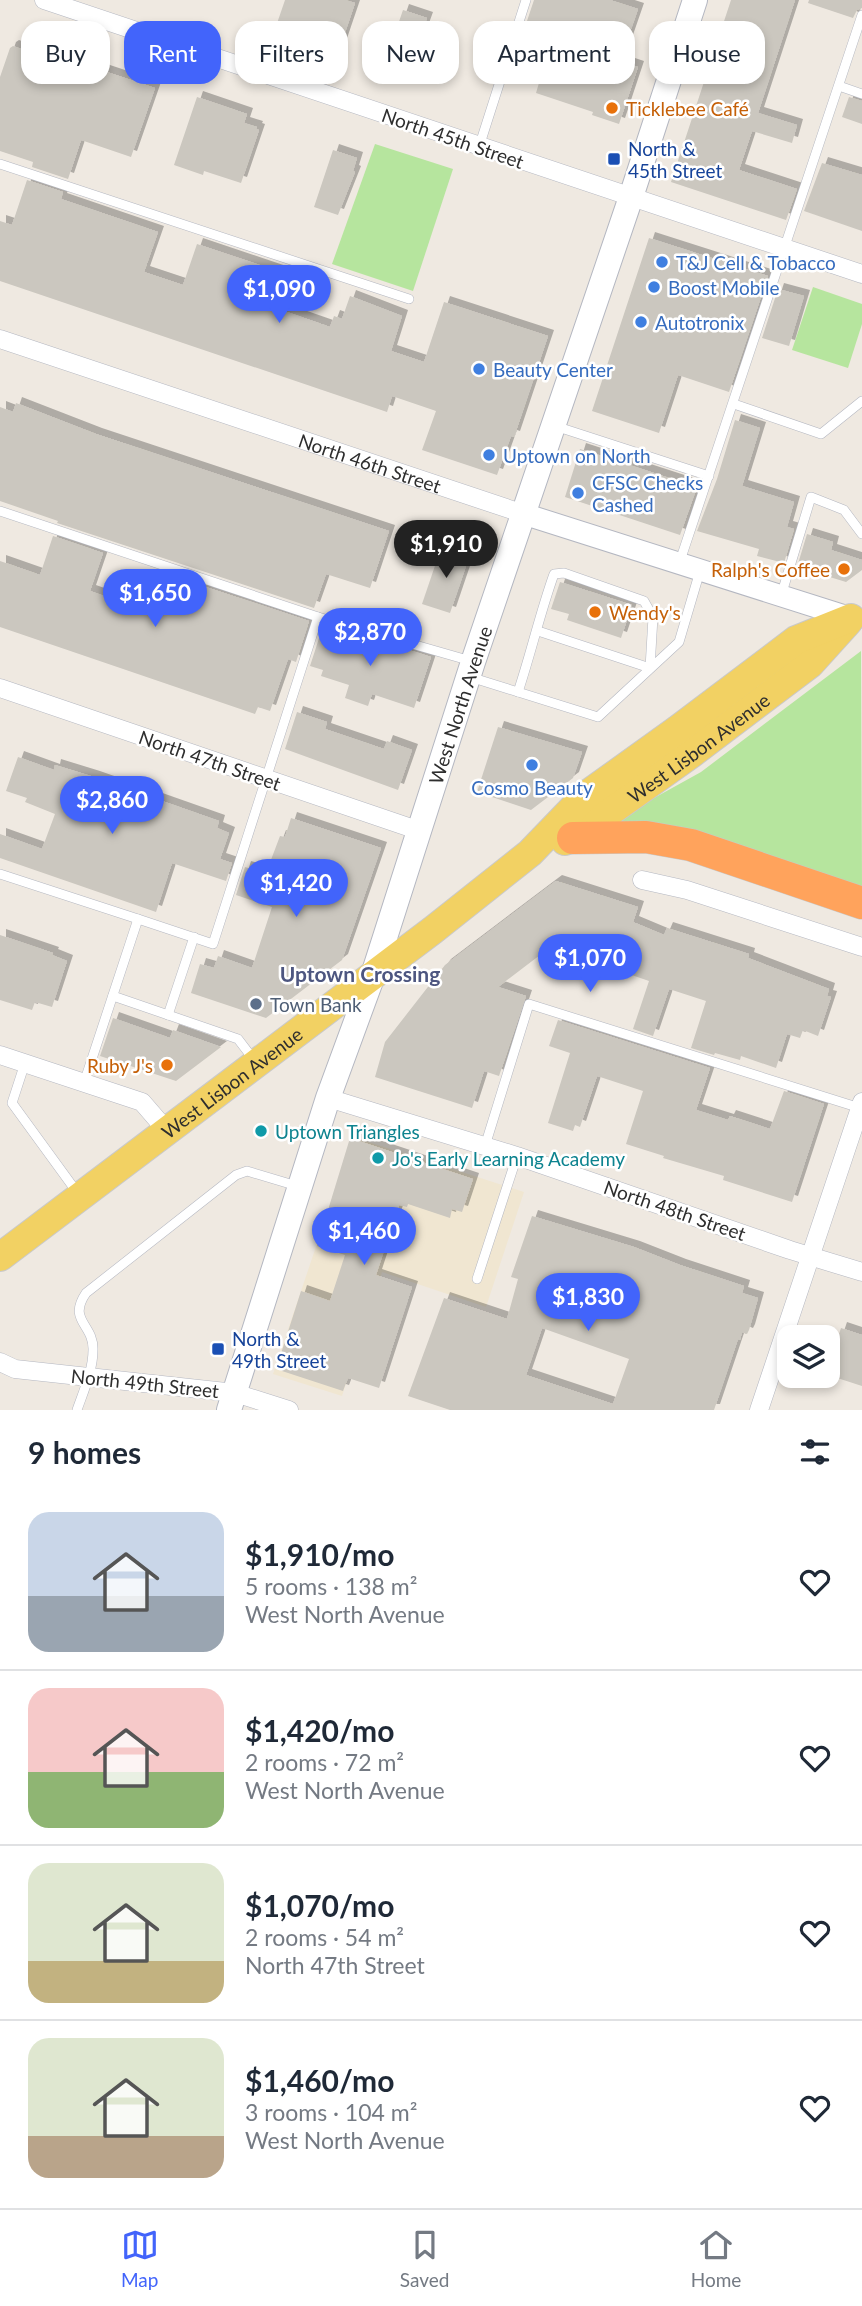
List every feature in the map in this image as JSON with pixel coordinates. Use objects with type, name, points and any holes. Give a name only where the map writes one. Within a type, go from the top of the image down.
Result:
[{"type":"highway","points":[[573,838],[646,837],[691,845],[862,903]]},
{"type":"main road","name":"West North Avenue","points":[[232,1401],[328,1098],[372,978],[471,669],[695,0]]},
{"type":"main road","name":"West Lisbon Avenue","points":[[530,853],[573,838],[691,754],[810,664],[858,617]]},
{"type":"main road","name":"West Lisbon Avenue","points":[[0,1257],[372,978],[530,853],[585,796],[796,640],[858,617]]},
{"type":"street","name":"North 45th Street","points":[[44,0],[862,274]]},
{"type":"street","name":"North 46th Street","points":[[0,339],[524,514],[781,596],[858,617]]},
{"type":"street","name":"North 47th Street","points":[[0,688],[420,831]]},
{"type":"street","points":[[642,880],[687,890],[862,947]]},
{"type":"street","points":[[0,1055],[142,1102],[167,1131]]},
{"type":"street","name":"North 48th Street","points":[[328,1098],[517,1156],[862,1272]]},
{"type":"street","points":[[760,1410],[861,1105]]},
{"type":"street","name":"North 49th Street","points":[[0,1362],[15,1369],[89,1377],[289,1410]]},
{"type":"lane","points":[[479,146],[526,0]]},
{"type":"lane","points":[[679,564],[862,15]]},
{"type":"lane","points":[[839,86],[862,94]]},
{"type":"lane","points":[[0,164],[409,299]]},
{"type":"lane","points":[[734,404],[821,434],[862,401]]},
{"type":"lane","points":[[554,425],[709,476]]},
{"type":"lane","points":[[781,596],[811,497],[844,510],[862,534]]},
{"type":"lane","points":[[0,511],[471,669],[518,692],[598,717],[679,642],[700,570]]},
{"type":"lane","points":[[518,692],[538,631],[540,612],[554,574],[564,573],[644,601],[653,617],[650,668]]},
{"type":"lane","points":[[0,874],[214,944],[318,617]]},
{"type":"lane","points":[[538,631],[650,668]]},
{"type":"lane","points":[[83,1083],[138,919]]},
{"type":"lane","points":[[168,1015],[194,937]]},
{"type":"lane","points":[[113,996],[238,1039],[257,1065]]},
{"type":"lane","points":[[492,1148],[529,1003],[861,1105]]},
{"type":"lane","points":[[25,1063],[12,1103],[80,1196]]},
{"type":"lane","points":[[477,1279],[517,1156]]},
{"type":"lane","points":[[78,1410],[89,1377],[93,1342],[78,1312],[86,1293],[236,1175],[247,1171],[299,1187]]},
{"type":"shaded area","points":[[353,1137],[524,1192],[486,1307],[382,1272],[342,1396],[273,1374]]},
{"type":"green space","points":[[375,144],[453,169],[413,291],[332,264]]},
{"type":"green space","points":[[813,287],[862,304],[862,324],[848,368],[792,350]]},
{"type":"green space","points":[[861,651],[862,887],[614,826],[636,808],[701,772]]},
{"type":"building","points":[[285,0],[345,0],[355,3],[348,24],[348,21],[278,21]]},
{"type":"building","points":[[534,0],[610,0],[638,9],[634,21],[527,21]]},
{"type":"building","points":[[731,0],[795,0],[758,113],[797,125],[792,143],[752,131],[739,170],[797,189],[786,220],[671,182],[703,84],[765,84],[765,21],[724,21]]},
{"type":"building","points":[[809,0],[862,0],[862,8],[857,10],[853,18],[808,3]]},
{"type":"building","points":[[403,10],[427,18],[426,21],[399,21]]},
{"type":"building","points":[[13,46],[21,49],[21,84],[110,84],[110,73],[124,78],[124,84],[143,84],[155,88],[131,157],[81,140],[68,179],[32,167],[33,162],[0,151],[0,77]]},
{"type":"building","points":[[539,84],[632,84],[619,124],[592,115],[593,112],[536,93]]},
{"type":"building","points":[[197,97],[247,114],[244,123],[259,130],[241,183],[204,171],[203,175],[174,165]]},
{"type":"building","points":[[849,97],[862,101],[862,124],[842,117]]},
{"type":"building","points":[[333,150],[357,158],[353,171],[355,172],[338,215],[314,207]]},
{"type":"building","points":[[822,163],[862,175],[862,231],[804,211]]},
{"type":"building","points":[[27,180],[63,192],[61,199],[158,232],[144,272],[183,285],[197,244],[295,277],[284,311],[330,327],[334,316],[342,319],[350,296],[402,316],[391,351],[424,362],[444,302],[548,336],[514,437],[511,436],[497,475],[422,450],[436,411],[392,396],[387,412],[0,281],[0,221],[12,225]]},
{"type":"building","points":[[649,238],[768,276],[729,392],[678,375],[659,433],[592,411]]},
{"type":"building","points":[[778,289],[804,296],[789,346],[762,338]]},
{"type":"building","points":[[16,403],[96,434],[389,531],[370,588],[326,574],[314,608],[57,523],[58,521],[0,501],[0,407],[13,412]]},
{"type":"building","points":[[735,420],[760,428],[742,486],[794,502],[787,527],[794,529],[784,563],[757,556],[759,549],[697,531]]},
{"type":"building","points":[[580,449],[697,487],[680,535],[565,497]]},
{"type":"building","points":[[807,534],[833,542],[831,550],[862,560],[862,570],[846,582],[797,567]]},
{"type":"building","points":[[53,536],[103,553],[90,591],[149,612],[163,573],[309,621],[296,662],[288,659],[270,711],[258,707],[255,714],[0,627],[0,561],[40,575]]},
{"type":"building","points":[[441,548],[469,557],[450,613],[422,604]]},
{"type":"building","name":"Wendy's","points":[[560,582],[632,605],[621,638],[567,620],[569,614],[551,609]]},
{"type":"building","points":[[323,626],[408,653],[409,650],[431,657],[414,708],[372,694],[368,706],[345,698],[349,685],[321,676],[323,670],[310,666]]},
{"type":"building","points":[[297,712],[327,722],[325,729],[384,749],[387,741],[412,750],[398,790],[285,749]]},
{"type":"building","name":"Cosmo Beauty","points":[[498,727],[582,752],[573,778],[531,810],[477,792]]},
{"type":"building","points":[[18,757],[54,770],[55,765],[94,777],[219,821],[217,828],[229,833],[220,859],[232,863],[226,881],[172,863],[156,912],[0,858],[0,834],[42,849],[55,814],[25,802],[27,798],[6,791]]},
{"type":"building","points":[[291,818],[381,848],[342,960],[266,1018],[191,993],[200,964],[214,968],[218,956],[252,968],[272,907],[236,895],[245,867],[266,873],[280,836],[285,837]]},
{"type":"building","points":[[556,881],[638,907],[633,922],[664,935],[667,928],[749,954],[748,958],[829,989],[827,996],[831,997],[818,1036],[803,1030],[800,1038],[787,1034],[776,1068],[741,1056],[740,1060],[691,1048],[706,1001],[669,989],[653,1036],[633,1029],[649,981],[620,971],[624,955],[565,936],[498,987],[526,996],[499,1076],[484,1071],[472,1108],[375,1077],[385,1042],[445,965]]},
{"type":"building","points":[[0,935],[53,953],[52,955],[67,961],[52,1007],[35,1002],[32,1010],[0,1000]]},
{"type":"building","points":[[113,1018],[170,1038],[173,1030],[221,1047],[176,1081],[100,1056]]},
{"type":"building","points":[[558,1020],[710,1068],[696,1110],[728,1120],[730,1116],[770,1129],[784,1091],[824,1104],[792,1202],[723,1180],[724,1176],[626,1144],[643,1091],[597,1076],[580,1127],[575,1125],[573,1131],[548,1123],[570,1053],[549,1046]]},
{"type":"building","points":[[350,1138],[473,1179],[462,1212],[452,1209],[450,1218],[408,1204],[407,1207],[399,1205],[376,1275],[412,1287],[379,1388],[348,1378],[343,1391],[282,1371],[278,1363],[301,1291],[330,1301],[345,1255],[317,1246]]},
{"type":"building","points":[[532,1216],[634,1247],[744,1286],[742,1293],[758,1298],[749,1330],[747,1334],[742,1332],[740,1340],[738,1339],[714,1410],[450,1410],[408,1396],[444,1298],[507,1319],[518,1279],[511,1277]],"holes":[[[542,1328],[629,1359],[613,1404],[526,1375]]]},
{"type":"building","points":[[841,1328],[862,1335],[862,1386],[840,1379]]},
{"type":"place","name":"Ticklebee Café","points":[[612,108]]},
{"type":"place","name":"North & 45th Street","points":[[614,159]]},
{"type":"place","name":"T&J Cell & Tobacco","points":[[662,262]]},
{"type":"place","name":"Boost Mobile","points":[[654,287]]},
{"type":"place","name":"Autotronix","points":[[641,322]]},
{"type":"place","name":"Beauty Center","points":[[479,369]]},
{"type":"place","name":"Uptown on North","points":[[489,455]]},
{"type":"place","name":"CFSC Checks Cashed","points":[[578,493]]},
{"type":"place","name":"Ralph's Coffee","points":[[844,569]]},
{"type":"place","name":"Wendy's","points":[[595,612]]},
{"type":"place","name":"Cosmo Beauty","points":[[532,765]]},
{"type":"place","name":"Town Bank","points":[[256,1004]]},
{"type":"place","name":"Ruby J's","points":[[167,1065]]},
{"type":"place","name":"Uptown Triangles","points":[[261,1131]]},
{"type":"place","name":"Jo's Early Learning Academy","points":[[378,1158]]},
{"type":"place","name":"North & 49th Street","points":[[218,1349]]},
{"type":"district","name":"Uptown Crossing","points":[[360,973]]}]
